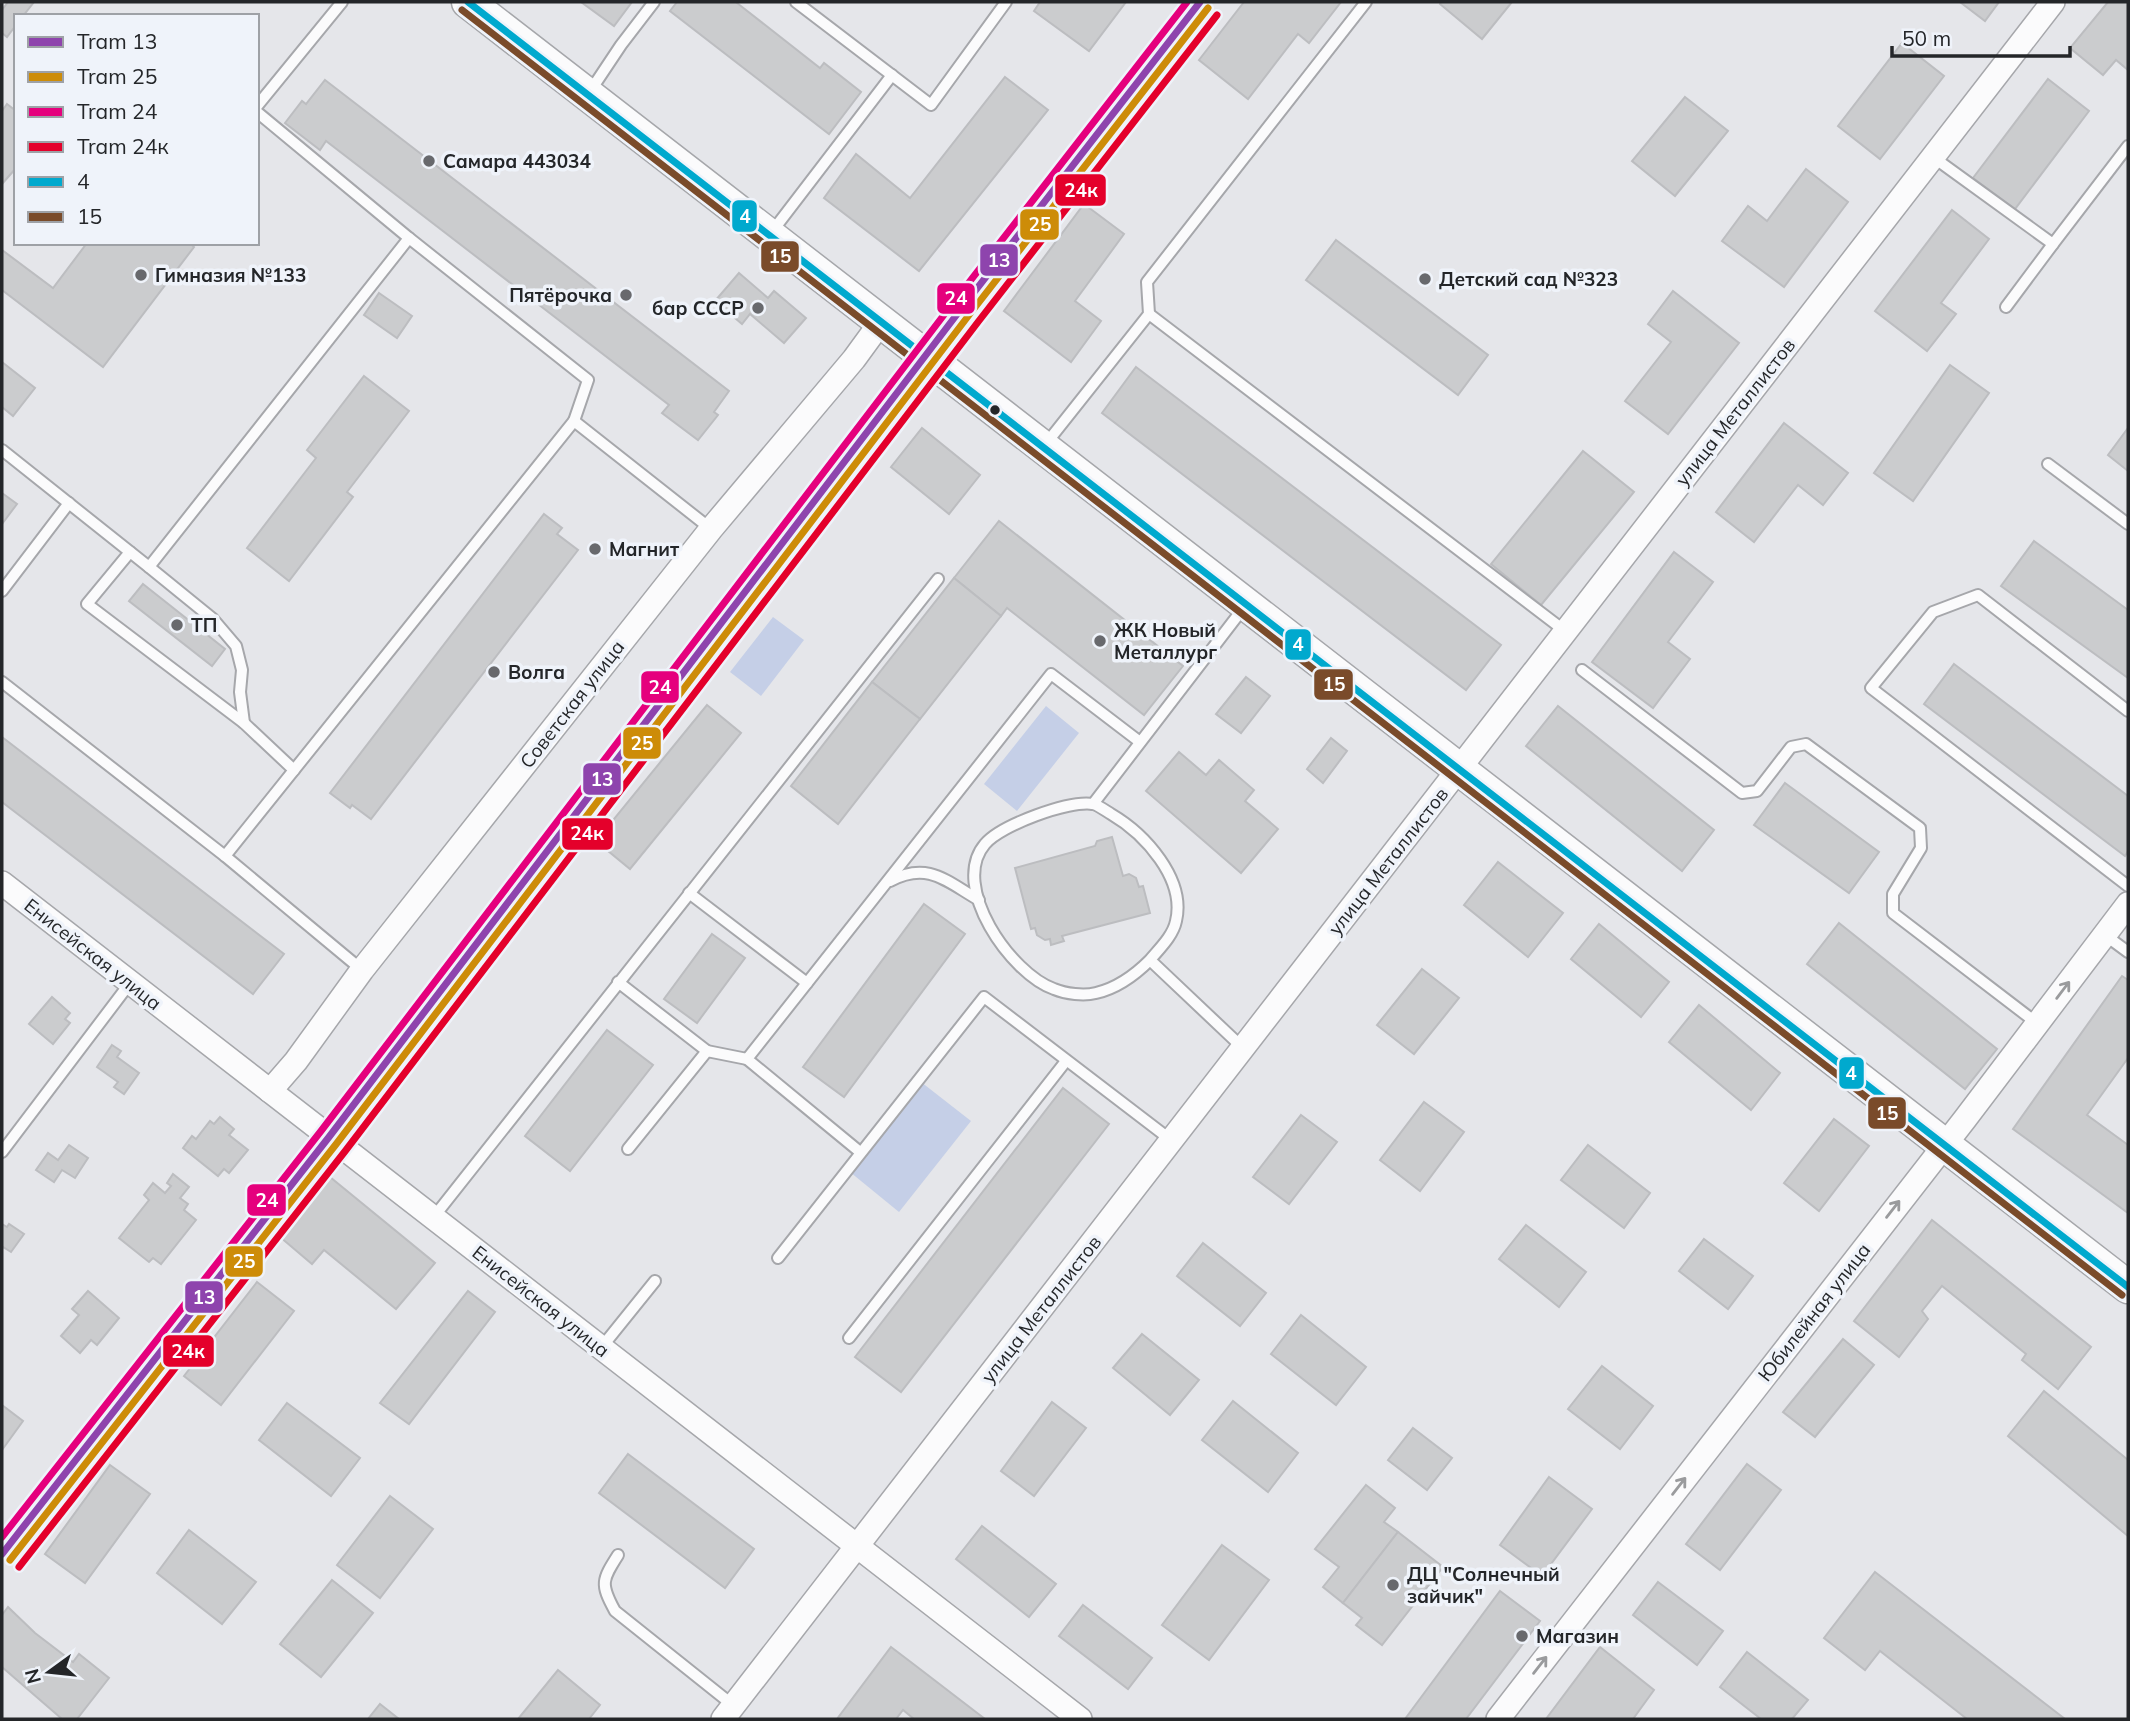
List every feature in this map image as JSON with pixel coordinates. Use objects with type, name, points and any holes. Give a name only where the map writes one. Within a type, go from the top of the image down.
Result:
[{"type":"street","points":[[468,2],[2128,1287]]},
{"type":"street","name":"улица Металлистов","points":[[729,1712],[2053,2]]},
{"type":"street","name":"Советская улица","points":[[270,1091],[362,970],[711,529],[854,359],[881,322]]},
{"type":"street","name":"Енисейская улица","points":[[2,883],[1080,1719]]},
{"type":"street","name":"Юбилейная улица","points":[[1498,1719],[1945,1145],[2128,904]]},
{"type":"lane","points":[[259,104],[342,2]]},
{"type":"lane","points":[[588,95],[654,2]]},
{"type":"lane","points":[[796,2],[931,105],[1006,2]]},
{"type":"lane","points":[[1044,447],[1149,314],[1147,282],[1366,2]]},
{"type":"lane","points":[[769,235],[892,75]]},
{"type":"lane","points":[[225,856],[574,421],[588,380],[409,238],[259,114]]},
{"type":"lane","points":[[2006,307],[2128,146]]},
{"type":"lane","points":[[1933,157],[2053,244]]},
{"type":"lane","points":[[149,567],[409,238]]},
{"type":"lane","points":[[1149,314],[1565,631]]},
{"type":"lane","points":[[574,421],[711,529]]},
{"type":"lane","points":[[2,450],[213,619],[236,646],[242,670],[240,692],[244,723]]},
{"type":"lane","points":[[2048,464],[2128,524]]},
{"type":"lane","points":[[2,591],[69,503]]},
{"type":"lane","points":[[130,552],[87,604],[244,723],[294,770]]},
{"type":"lane","points":[[433,1218],[938,579]]},
{"type":"lane","points":[[2128,711],[1978,595],[1933,612],[1871,688],[2128,886]]},
{"type":"lane","points":[[1093,804],[1246,604]]},
{"type":"lane","points":[[1582,670],[1742,793],[1757,792],[1791,747],[1806,744],[1920,828],[1921,848],[1892,894],[1893,913],[2038,1024]]},
{"type":"lane","points":[[747,1059],[1051,674],[1140,742]]},
{"type":"lane","points":[[2,682],[225,856],[362,970]]},
{"type":"lane","points":[[1093,804],[1127,824],[1149,846],[1167,872],[1178,896],[1176,922],[1150,960],[1126,980],[1094,994],[1055,990],[1032,976],[1008,953],[989,924],[974,883],[974,865],[980,851],[1000,830],[1016,822],[1059,809],[1093,804]]},
{"type":"lane","points":[[885,884],[901,875],[918,871],[943,878],[979,900]]},
{"type":"lane","points":[[689,893],[807,983]]},
{"type":"lane","points":[[2105,935],[2128,952]]},
{"type":"lane","points":[[1150,960],[1243,1048]]},
{"type":"lane","points":[[618,982],[707,1051],[747,1059],[860,1152]]},
{"type":"lane","points":[[2,1152],[130,983]]},
{"type":"lane","points":[[778,1258],[984,997],[1171,1140]]},
{"type":"lane","points":[[628,1149],[707,1051]]},
{"type":"lane","points":[[849,1338],[1066,1061]]},
{"type":"lane","points":[[601,1348],[655,1281]]},
{"type":"lane","points":[[618,1555],[604,1576],[606,1595],[615,1611],[729,1712]]},
{"type":"shaded area","points":[[773,617],[804,640],[761,696],[730,672]]},
{"type":"shaded area","points":[[1046,706],[1079,733],[1017,811],[984,784]]},
{"type":"shaded area","points":[[921,1082],[971,1121],[899,1212],[850,1172]]},
{"type":"building","points":[[8,2],[34,2],[25,14],[14,14],[14,28],[7,37],[2,33],[2,10]]},
{"type":"building","points":[[581,2],[632,2],[614,26]]},
{"type":"building","points":[[677,2],[738,2],[820,68],[824,63],[861,92],[829,134],[670,11]]},
{"type":"building","points":[[1040,2],[1126,2],[1089,51],[1034,11]]},
{"type":"building","points":[[1244,2],[1341,2],[1309,43],[1298,34],[1248,99],[1199,60]]},
{"type":"building","points":[[1512,2],[1482,39],[1440,4]]},
{"type":"building","points":[[1960,2],[1999,2],[1985,21]]},
{"type":"building","points":[[2108,2],[2128,2],[2128,70],[2116,60],[2103,75],[2070,48]]},
{"type":"building","points":[[1902,43],[1944,76],[1880,159],[1838,126]]},
{"type":"building","points":[[1005,77],[1048,110],[919,271],[824,198],[856,154],[910,198]]},
{"type":"building","points":[[2048,79],[2089,111],[2015,209],[1973,178]]},
{"type":"building","points":[[325,80],[729,391],[714,412],[718,415],[698,440],[662,413],[669,405],[326,141],[320,150],[285,123],[302,101],[306,104]]},
{"type":"building","points":[[1685,97],[1728,131],[1675,196],[1632,161]]},
{"type":"building","points":[[7,104],[14,109],[14,170],[2,184],[2,111]]},
{"type":"building","points":[[1806,169],[1848,202],[1784,287],[1722,241],[1748,206],[1767,221]]},
{"type":"building","points":[[1084,204],[1124,234],[1075,301],[1101,321],[1071,362],[1004,311]]},
{"type":"building","points":[[1952,210],[1989,239],[1941,303],[1956,314],[1927,351],[1875,311]]},
{"type":"building","points":[[1336,240],[1488,355],[1458,395],[1306,280]]},
{"type":"building","points":[[85,245],[194,247],[103,367],[2,290],[2,250],[53,288]]},
{"type":"building","name":"бар СССР","points":[[739,273],[768,298],[774,291],[806,318],[784,343],[750,314],[742,324],[715,301]]},
{"type":"building","points":[[1673,291],[1739,343],[1668,434],[1625,401],[1671,342],[1648,324]]},
{"type":"building","points":[[379,293],[412,316],[397,338],[364,315]]},
{"type":"building","points":[[2,362],[35,388],[13,416],[2,407]]},
{"type":"building","points":[[1950,365],[1989,393],[1913,501],[1874,473]]},
{"type":"building","points":[[1136,367],[1501,645],[1466,690],[1102,413]]},
{"type":"building","points":[[364,376],[409,411],[347,492],[353,497],[289,581],[247,548],[316,458],[307,450]]},
{"type":"building","points":[[1784,423],[1848,473],[1823,505],[1798,485],[1754,542],[1716,512]]},
{"type":"building","points":[[922,428],[980,475],[949,514],[891,467]]},
{"type":"building","points":[[2128,428],[2128,471],[2108,455]]},
{"type":"building","points":[[1583,451],[1634,492],[1541,605],[1491,564]]},
{"type":"building","points":[[2,493],[17,504],[2,524]]},
{"type":"building","points":[[544,514],[562,528],[557,534],[578,550],[371,819],[352,805],[350,808],[330,793]]},
{"type":"building","name":"ЖК Новый Металлург","points":[[999,521],[1183,666],[1144,715],[1007,608],[1001,616],[954,578]]},
{"type":"building","points":[[2034,541],[2128,610],[2128,678],[2001,586]]},
{"type":"building","points":[[1674,552],[1713,582],[1668,642],[1690,659],[1653,708],[1592,662]]},
{"type":"building","points":[[954,578],[1001,616],[920,719],[872,682]]},
{"type":"building","name":"ТП","points":[[143,584],[225,649],[212,666],[129,601]]},
{"type":"building","points":[[1954,664],[2128,796],[2128,851],[2125,856],[1924,704]]},
{"type":"building","points":[[1246,677],[1270,696],[1241,733],[1216,714]]},
{"type":"building","points":[[872,682],[920,719],[838,824],[791,786]]},
{"type":"building","points":[[707,705],[741,733],[630,869],[596,841]]},
{"type":"building","points":[[1558,706],[1714,830],[1682,871],[1526,746]]},
{"type":"building","points":[[2,737],[284,954],[253,994],[2,802]]},
{"type":"building","points":[[1331,738],[1347,751],[1323,783],[1307,769]]},
{"type":"building","points":[[1179,752],[1206,775],[1219,760],[1254,790],[1245,801],[1278,829],[1241,873],[1146,791]]},
{"type":"building","points":[[1785,783],[1879,852],[1849,893],[1754,825]]},
{"type":"building","points":[[1112,837],[1123,876],[1129,874],[1136,878],[1139,887],[1143,886],[1150,913],[1062,936],[1064,941],[1051,945],[1050,939],[1045,940],[1037,935],[1035,928],[1031,929],[1015,868],[1095,846],[1097,841]]},
{"type":"building","points":[[1498,862],[1563,913],[1528,957],[1464,905]]},
{"type":"building","points":[[924,904],[965,934],[844,1097],[803,1067]]},
{"type":"building","points":[[1839,923],[1997,1049],[1965,1089],[1807,964]]},
{"type":"building","points":[[1599,924],[1669,982],[1641,1017],[1571,959]]},
{"type":"building","points":[[712,934],[745,958],[697,1023],[664,999]]},
{"type":"building","points":[[1422,969],[1459,998],[1414,1054],[1377,1025]]},
{"type":"building","points":[[2122,976],[2128,980],[2128,1058],[2087,1115],[2128,1145],[2128,1213],[2013,1129]]},
{"type":"building","points":[[52,997],[70,1013],[65,1019],[70,1023],[53,1044],[29,1024]]},
{"type":"building","points":[[1699,1005],[1780,1073],[1751,1110],[1669,1042]]},
{"type":"building","points":[[607,1030],[653,1065],[570,1171],[525,1136]]},
{"type":"building","points":[[112,1045],[121,1051],[117,1057],[139,1073],[124,1094],[114,1087],[118,1082],[97,1067]]},
{"type":"building","points":[[1063,1088],[1109,1124],[901,1392],[855,1357]]},
{"type":"building","points":[[1424,1102],[1464,1132],[1420,1191],[1380,1160]]},
{"type":"building","points":[[1301,1115],[1337,1142],[1289,1204],[1253,1177]]},
{"type":"building","points":[[220,1117],[234,1129],[229,1135],[248,1150],[229,1173],[224,1169],[218,1176],[183,1148],[192,1136],[196,1139],[210,1121],[214,1124]]},
{"type":"building","points":[[1834,1119],[1869,1146],[1819,1211],[1784,1183]]},
{"type":"building","points":[[69,1145],[88,1158],[75,1178],[62,1170],[54,1182],[36,1170],[48,1153],[58,1160]]},
{"type":"building","points":[[1588,1145],[1650,1193],[1624,1228],[1561,1180]]},
{"type":"building","points":[[173,1174],[189,1187],[180,1198],[188,1204],[184,1210],[196,1220],[161,1264],[153,1258],[149,1262],[119,1238],[149,1200],[144,1195],[153,1183],[165,1193],[171,1186],[167,1183]]},
{"type":"building","points":[[330,1177],[435,1263],[396,1309],[324,1250],[312,1264],[280,1237]]},
{"type":"building","points":[[1932,1220],[2091,1347],[2058,1389],[2022,1360],[2026,1354],[1942,1286],[1922,1311],[1928,1319],[1899,1357],[1854,1321]]},
{"type":"building","points":[[2,1224],[7,1227],[9,1224],[24,1234],[11,1252],[3,1247],[2,1249]]},
{"type":"building","points":[[1526,1225],[1586,1272],[1559,1307],[1499,1259]]},
{"type":"building","points":[[1704,1239],[1753,1276],[1728,1309],[1679,1271]]},
{"type":"building","points":[[1203,1243],[1266,1293],[1240,1326],[1177,1276]]},
{"type":"building","points":[[257,1282],[294,1311],[221,1405],[184,1376]]},
{"type":"building","points":[[88,1291],[119,1318],[97,1345],[91,1340],[80,1353],[61,1336],[79,1315],[72,1309]]},
{"type":"building","points":[[468,1291],[495,1312],[409,1424],[380,1403]]},
{"type":"building","points":[[1301,1315],[1366,1367],[1336,1405],[1271,1354]]},
{"type":"building","points":[[1142,1334],[1199,1380],[1170,1415],[1113,1368]]},
{"type":"building","points":[[1843,1339],[1874,1365],[1815,1437],[1783,1412]]},
{"type":"building","points":[[1602,1366],[1653,1406],[1620,1449],[1568,1409]]},
{"type":"building","points":[[2044,1391],[2128,1460],[2128,1536],[2008,1436]]},
{"type":"building","points":[[1233,1401],[1298,1453],[1268,1492],[1202,1440]]},
{"type":"building","points":[[1052,1402],[1086,1428],[1034,1496],[1001,1471]]},
{"type":"building","points":[[287,1403],[360,1458],[331,1496],[259,1440]]},
{"type":"building","points":[[2,1405],[23,1421],[2,1450]]},
{"type":"building","points":[[1413,1428],[1452,1458],[1427,1490],[1388,1460]]},
{"type":"building","points":[[628,1454],[754,1549],[725,1588],[599,1493]]},
{"type":"building","points":[[1747,1464],[1781,1490],[1720,1570],[1686,1544]]},
{"type":"building","points":[[110,1465],[150,1494],[85,1583],[45,1554]]},
{"type":"building","points":[[1549,1477],[1592,1509],[1542,1576],[1500,1545]]},
{"type":"building","points":[[1366,1485],[1395,1508],[1384,1522],[1398,1532],[1343,1603],[1323,1587],[1339,1567],[1315,1549]]},
{"type":"building","points":[[390,1496],[433,1529],[380,1598],[337,1565]]},
{"type":"building","points":[[982,1526],[1056,1584],[1029,1617],[956,1559]]},
{"type":"building","points":[[189,1530],[256,1582],[222,1624],[157,1573]]},
{"type":"building","name":"ДЦ \"Солнечный зайчик\"","points":[[1398,1532],[1443,1567],[1382,1645],[1356,1625],[1362,1618],[1343,1603]]},
{"type":"building","points":[[1222,1545],[1269,1580],[1209,1660],[1162,1625]]},
{"type":"building","points":[[1875,1572],[2065,1719],[1967,1719],[1880,1651],[1865,1670],[1824,1638]]},
{"type":"building","points":[[332,1580],[373,1613],[321,1677],[280,1644]]},
{"type":"building","points":[[1658,1582],[1723,1631],[1697,1665],[1633,1615]]},
{"type":"building","points":[[1500,1591],[1540,1621],[1466,1719],[1405,1719]]},
{"type":"building","points":[[1083,1605],[1152,1658],[1128,1689],[1059,1636]]},
{"type":"building","points":[[8,1607],[35,1633],[73,1662],[79,1654],[109,1678],[77,1719],[62,1719],[2,1667],[2,1615]]},
{"type":"building","points":[[891,1647],[985,1719],[914,1719],[903,1710],[896,1719],[837,1719]]},
{"type":"building","points":[[1600,1647],[1654,1690],[1633,1719],[1546,1719]]},
{"type":"building","points":[[1747,1652],[1808,1700],[1792,1719],[1761,1719],[1720,1687]]},
{"type":"building","points":[[558,1670],[600,1705],[589,1719],[518,1719]]},
{"type":"building","points":[[380,1704],[399,1719],[368,1719]]},
{"type":"tram line","name":"24","points":[[2,1537],[321,1131],[953,303],[1187,2]]},
{"type":"tram line","name":"13","points":[[2,1554],[329,1137],[961,309],[1200,2]]},
{"type":"tram line","name":"25","points":[[10,1560],[337,1143],[969,315],[1208,8]]},
{"type":"tram line","name":"24к","points":[[19,1567],[346,1150],[978,322],[1217,15]]},
{"type":"transit line","name":"4","points":[[468,2],[2128,1287]]},
{"type":"transit line","name":"15","points":[[462,10],[2122,1295]]},
{"type":"place","name":"Самара 443034","points":[[429,161]]},
{"type":"place","name":"Гимназия №133","points":[[141,275]]},
{"type":"place","name":"Детский сад №323","points":[[1425,279]]},
{"type":"place","name":"Пятёрочка","points":[[626,295]]},
{"type":"place","name":"бар СССР","points":[[758,308]]},
{"type":"place","name":"Магнит","points":[[595,549]]},
{"type":"place","name":"ТП","points":[[177,625]]},
{"type":"place","name":"ЖК Новый Металлург","points":[[1100,641]]},
{"type":"place","name":"Волга","points":[[494,672]]},
{"type":"place","name":"ДЦ \"Солнечный зайчик\"","points":[[1393,1585]]},
{"type":"place","name":"Магазин","points":[[1522,1636]]}]
